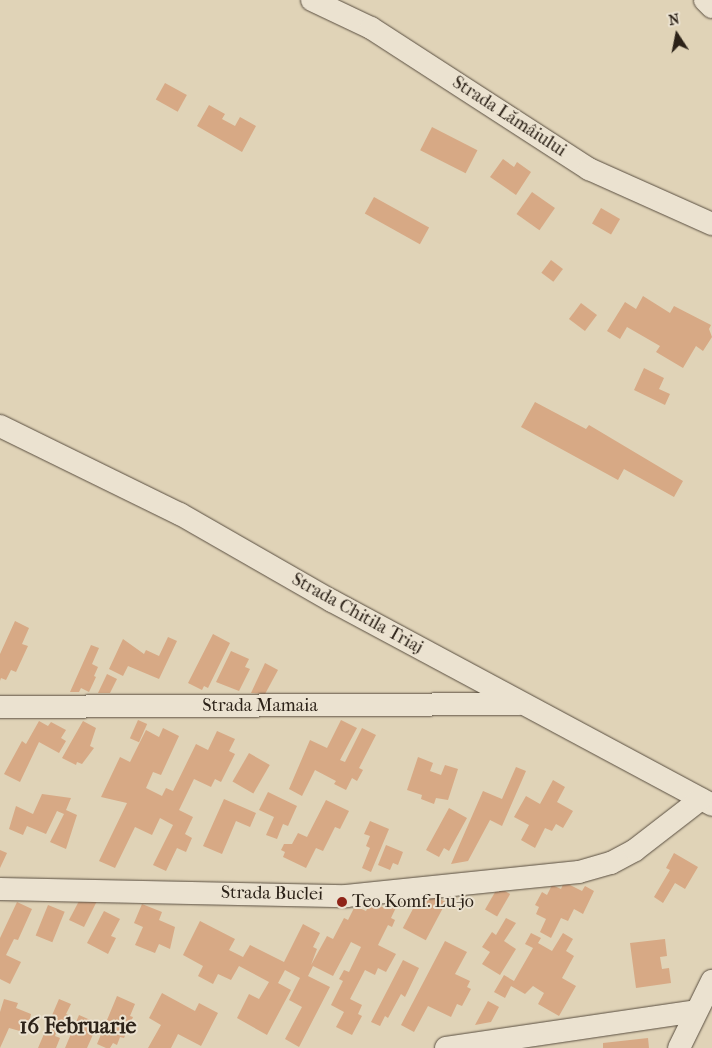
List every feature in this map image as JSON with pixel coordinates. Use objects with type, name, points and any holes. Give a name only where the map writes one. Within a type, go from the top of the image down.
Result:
[{"type":"street","name":"Strada Lămâiului","points":[[312,0],[370,28],[589,169],[712,224]]},
{"type":"street","points":[[704,0],[712,7]]},
{"type":"street","name":"Strada Chitila Triaj","points":[[0,426],[180,514],[521,704],[706,802]]},
{"type":"street","name":"Strada Mamaia","points":[[0,707],[521,704]]},
{"type":"street","name":"Strada Buclei","points":[[0,889],[346,896],[579,872],[611,863],[706,802]]},
{"type":"street","points":[[679,1048],[712,981]]},
{"type":"street","points":[[446,1048],[696,1011]]},
{"type":"building","points":[[165,83],[187,95],[178,112],[156,100]]},
{"type":"building","points":[[209,105],[225,114],[222,119],[235,126],[240,117],[256,126],[242,152],[197,126]]},
{"type":"building","points":[[432,127],[477,150],[466,173],[420,150]]},
{"type":"building","points":[[503,159],[514,167],[517,162],[531,172],[516,195],[490,177]]},
{"type":"building","points":[[532,192],[555,208],[539,230],[517,214]]},
{"type":"building","points":[[374,197],[429,228],[420,244],[365,214]]},
{"type":"building","points":[[601,208],[620,219],[611,235],[592,224]]},
{"type":"building","points":[[551,260],[563,269],[553,282],[541,273]]},
{"type":"building","points":[[643,296],[670,313],[674,306],[711,325],[709,329],[712,337],[703,351],[696,346],[683,368],[656,352],[660,346],[627,327],[620,339],[607,331],[625,302],[636,309]]},
{"type":"building","points":[[581,303],[597,315],[585,331],[569,319]]},
{"type":"building","points":[[644,368],[664,378],[659,389],[670,394],[665,405],[634,390]]},
{"type":"building","points":[[535,402],[586,429],[589,425],[683,481],[674,497],[624,469],[618,480],[521,427]]},
{"type":"building","points":[[15,621],[29,628],[22,644],[28,646],[16,672],[11,670],[6,680],[1,678],[0,681],[0,654]]},
{"type":"building","points":[[213,634],[230,643],[208,688],[204,686],[202,690],[188,683]]},
{"type":"building","points":[[168,637],[177,641],[159,679],[128,666],[123,676],[109,669],[123,639],[144,654],[146,650],[159,656]]},
{"type":"building","points":[[91,645],[99,648],[92,664],[98,667],[94,676],[96,677],[89,692],[81,688],[79,692],[70,692]]},
{"type":"building","points":[[231,651],[249,659],[245,667],[250,669],[239,691],[216,682]]},
{"type":"building","points":[[265,663],[278,670],[265,694],[251,693]]},
{"type":"building","points":[[107,674],[117,679],[110,693],[98,693]]},
{"type":"building","points":[[138,720],[147,724],[139,742],[130,738]]},
{"type":"building","points":[[341,720],[357,728],[340,760],[345,762],[362,728],[376,735],[359,768],[363,770],[357,781],[352,778],[346,790],[334,784],[336,781],[315,770],[302,796],[289,789],[310,740],[327,748]]},
{"type":"building","points":[[39,721],[48,726],[51,722],[66,730],[61,738],[66,741],[59,753],[39,742],[20,782],[4,774],[22,741],[26,744]]},
{"type":"building","points":[[83,721],[96,728],[90,746],[94,748],[82,764],[77,762],[76,765],[62,758]]},
{"type":"building","points":[[163,728],[179,736],[161,775],[153,772],[146,788],[162,796],[166,788],[173,791],[196,744],[208,750],[217,731],[235,739],[229,751],[235,754],[221,782],[215,779],[211,787],[194,779],[179,810],[193,817],[185,834],[192,838],[186,852],[177,848],[166,871],[153,865],[173,825],[160,818],[152,835],[135,827],[115,868],[99,861],[127,803],[101,797],[120,757],[130,762],[146,730],[159,737]]},
{"type":"building","points":[[249,753],[270,765],[253,794],[232,782]]},
{"type":"building","points":[[418,757],[433,763],[430,771],[441,775],[445,765],[458,769],[448,800],[436,798],[434,804],[421,799],[422,795],[407,790]]},
{"type":"building","points":[[516,767],[526,771],[502,826],[490,820],[468,861],[451,864],[483,791],[502,799]]},
{"type":"building","points":[[553,780],[565,787],[557,802],[573,811],[563,828],[556,824],[552,831],[545,828],[535,848],[521,840],[529,825],[514,817],[526,796],[540,804]]},
{"type":"building","points":[[268,792],[297,806],[288,826],[283,824],[277,839],[266,835],[274,817],[259,810]]},
{"type":"building","points":[[42,794],[71,798],[66,810],[77,815],[66,849],[50,842],[64,814],[57,811],[46,834],[27,826],[23,835],[9,829],[16,806],[33,814]]},
{"type":"building","points":[[224,799],[256,813],[250,827],[236,821],[222,854],[203,846]]},
{"type":"building","points":[[326,800],[349,811],[340,829],[335,827],[323,851],[316,848],[306,868],[283,857],[285,852],[281,850],[284,844],[292,844],[298,833],[307,837]]},
{"type":"building","points":[[449,808],[467,818],[449,851],[444,848],[439,857],[426,850]]},
{"type":"building","points":[[370,821],[389,829],[371,872],[362,868],[370,848],[366,846],[370,836],[364,834]]},
{"type":"building","points":[[386,845],[403,852],[398,865],[393,863],[390,870],[378,865]]},
{"type":"building","points":[[0,850],[7,853],[0,868]]},
{"type":"building","points":[[674,853],[698,867],[685,889],[675,883],[663,903],[654,897],[670,870],[666,868]]},
{"type":"building","points":[[564,882],[582,891],[585,886],[594,891],[583,914],[574,909],[568,921],[561,918],[551,938],[540,932],[546,919],[536,914],[539,907],[535,905],[542,892],[547,895],[552,885],[561,889]]},
{"type":"building","points":[[498,887],[510,894],[497,917],[485,910]]},
{"type":"building","points":[[423,890],[446,902],[426,940],[403,928]]},
{"type":"building","points":[[402,895],[391,918],[395,920],[392,927],[388,925],[378,945],[396,954],[386,972],[378,968],[375,975],[365,970],[350,999],[362,1005],[358,1014],[362,1016],[352,1035],[336,1027],[344,1012],[331,1005],[343,981],[339,979],[344,970],[349,972],[361,947],[351,942],[333,976],[313,966],[308,976],[330,987],[299,1047],[285,1039],[302,1007],[289,1000],[300,978],[285,970],[278,983],[291,990],[267,1035],[237,1018],[249,994],[259,999],[269,982],[239,966],[231,980],[218,974],[213,984],[198,976],[203,966],[183,955],[200,921],[235,939],[229,950],[243,957],[250,945],[284,962],[303,924],[320,933],[313,947],[317,949],[311,965],[327,936],[333,939],[344,918],[348,920],[355,906],[366,911],[371,901],[384,908],[390,897]]},
{"type":"building","points":[[79,901],[97,901],[84,927],[69,920]]},
{"type":"building","points":[[17,902],[32,909],[18,940],[14,939],[6,955],[21,962],[10,984],[0,979],[0,938]]},
{"type":"building","points":[[142,904],[162,912],[159,920],[175,927],[170,949],[159,944],[155,953],[135,945],[143,927],[134,923]]},
{"type":"building","points":[[48,905],[65,912],[52,942],[36,936]]},
{"type":"building","points":[[104,911],[120,919],[111,936],[116,938],[108,954],[87,943]]},
{"type":"building","points":[[506,918],[516,923],[504,941],[516,949],[500,975],[482,964],[490,952],[482,947],[492,932],[496,935]]},
{"type":"building","points":[[531,933],[541,938],[538,943],[552,951],[563,933],[573,939],[566,951],[574,956],[562,978],[576,986],[559,1016],[538,1004],[544,993],[533,986],[525,994],[511,986],[505,998],[494,992],[504,975],[514,981],[533,948],[525,944]]},
{"type":"building","points":[[665,939],[667,956],[660,957],[662,969],[669,968],[671,983],[636,988],[630,943]]},
{"type":"building","points":[[445,941],[467,952],[455,974],[470,981],[467,987],[471,989],[462,1006],[457,1004],[451,1017],[428,1006],[414,1032],[401,1025]]},
{"type":"building","points":[[403,960],[419,968],[405,997],[401,994],[388,1018],[385,1016],[380,1026],[371,1022]]},
{"type":"building","points":[[162,993],[195,1011],[199,1003],[218,1013],[201,1046],[178,1034],[171,1048],[148,1048],[161,1025],[149,1018]]},
{"type":"building","points":[[117,996],[135,1004],[130,1016],[133,1017],[124,1038],[120,1037],[117,1045],[113,1043],[110,1048],[106,1048],[97,1044]]},
{"type":"building","points":[[4,999],[18,1003],[16,1008],[31,1014],[27,1033],[9,1028],[0,1048],[0,1012]]},
{"type":"building","points":[[59,999],[71,1004],[66,1014],[72,1017],[66,1032],[58,1028],[55,1036],[60,1038],[56,1048],[38,1048]]},
{"type":"building","points":[[488,1001],[499,1007],[491,1022],[475,1025]]},
{"type":"building","points":[[79,1015],[95,1022],[92,1029],[95,1030],[87,1048],[65,1048]]},
{"type":"building","points":[[648,1038],[649,1048],[603,1048],[603,1043]]},
{"type":"place","name":"Teo Komf. Lu-jo","points":[[342,902]]},
{"type":"district","name":"16 Februarie","points":[[78,1027]]}]
